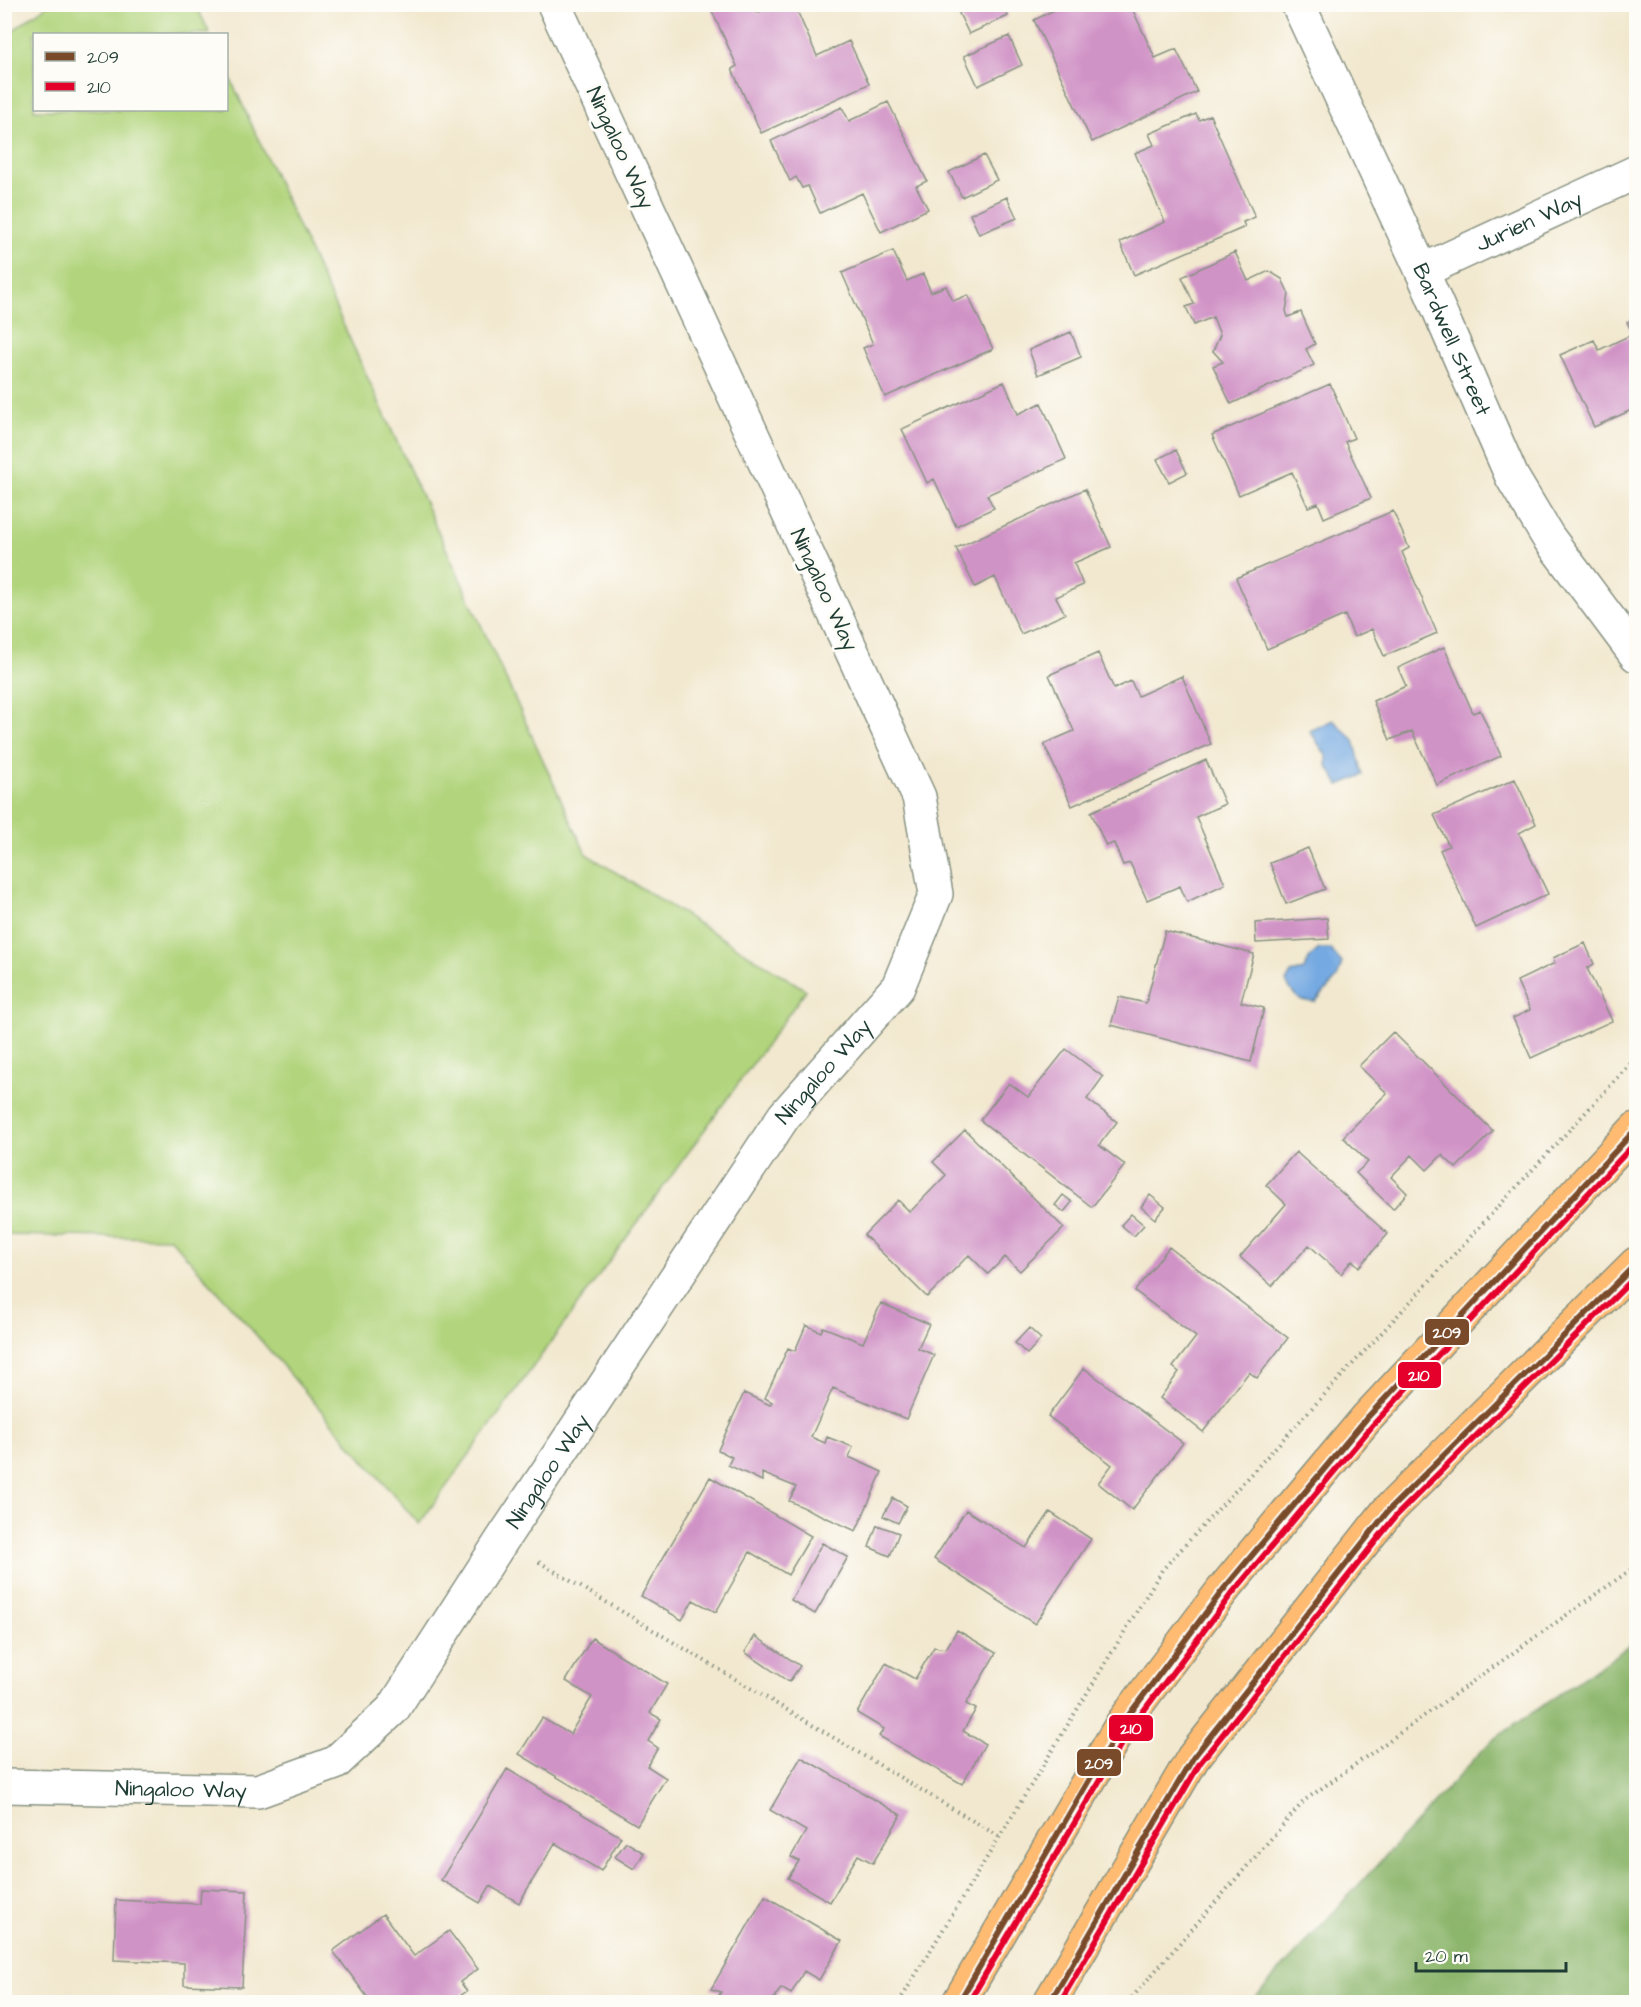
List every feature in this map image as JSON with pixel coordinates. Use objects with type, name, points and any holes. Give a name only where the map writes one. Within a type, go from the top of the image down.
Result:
[{"type":"main road","points":[[959,2002],[1122,1724],[1223,1590],[1366,1419],[1636,1129]]},
{"type":"main road","points":[[1050,2002],[1193,1758],[1381,1521],[1636,1264]]},
{"type":"street","name":"Ningaloo Way","points":[[4,1786],[258,1791],[334,1763],[393,1708],[783,1116],[898,987],[936,894],[920,797],[554,4]]},
{"type":"street","name":"Bardwell Street","points":[[1298,4],[1422,272],[1512,477],[1548,537],[1636,655]]},
{"type":"street","name":"Jurien Way","points":[[1422,272],[1636,172]]},
{"type":"path","points":[[502,1540],[1000,1837],[899,2002]]},
{"type":"path","points":[[1128,2002],[1305,1800],[1636,1566]]},
{"type":"green space","points":[[49,4],[196,5],[210,33],[33,33],[33,111],[228,111],[228,73],[586,854],[806,990],[419,1524],[170,1238],[5,1235],[4,37]]},
{"type":"green space","points":[[1636,1641],[1636,2002],[1251,2002],[1490,1742]]},
{"type":"water","points":[[1333,720],[1354,740],[1363,775],[1339,785],[1327,765],[1327,757],[1310,731]]},
{"type":"water","points":[[1319,949],[1330,949],[1342,963],[1337,978],[1315,1002],[1304,1001],[1294,994],[1286,982],[1291,973],[1304,970],[1310,957]]},
{"type":"building","points":[[727,4],[753,4],[757,13],[776,4],[794,4],[817,56],[849,41],[869,84],[761,133],[732,69],[737,66],[712,11]]},
{"type":"building","points":[[1003,4],[1008,16],[969,34],[955,5]]},
{"type":"building","points":[[1066,4],[1130,4],[1155,58],[1176,49],[1197,92],[1092,142],[1034,20]]},
{"type":"building","points":[[1009,36],[1022,65],[978,86],[964,56]]},
{"type":"building","points":[[888,102],[927,181],[916,186],[928,209],[881,232],[862,193],[820,213],[808,186],[802,188],[796,177],[790,181],[771,141],[842,107],[849,121]]},
{"type":"building","points":[[1196,114],[1199,120],[1210,115],[1255,217],[1243,222],[1245,227],[1134,275],[1120,242],[1165,222],[1135,153],[1154,145],[1149,134]]},
{"type":"building","points":[[984,155],[997,180],[962,197],[949,172]]},
{"type":"building","points":[[1007,197],[1017,218],[979,234],[970,214]]},
{"type":"building","points":[[893,251],[907,281],[923,274],[931,292],[946,286],[953,301],[968,295],[993,349],[885,397],[863,348],[873,344],[842,273]]},
{"type":"building","points":[[1235,252],[1248,281],[1269,271],[1282,279],[1289,294],[1286,311],[1288,317],[1301,312],[1315,344],[1306,349],[1314,365],[1231,404],[1213,366],[1223,362],[1213,351],[1220,335],[1213,317],[1194,325],[1186,307],[1194,304],[1182,277]]},
{"type":"building","points":[[1636,318],[1636,408],[1594,427],[1560,355],[1594,340],[1599,350],[1633,334],[1627,322]]},
{"type":"building","points":[[1071,332],[1081,357],[1038,375],[1029,350]]},
{"type":"building","points":[[1004,382],[1018,414],[1041,403],[1066,459],[987,495],[994,508],[956,526],[934,479],[927,483],[902,429]]},
{"type":"building","points":[[1330,384],[1354,438],[1345,442],[1371,498],[1324,518],[1318,503],[1308,507],[1292,472],[1239,495],[1212,435]]},
{"type":"building","points":[[1176,450],[1187,473],[1169,482],[1157,459]]},
{"type":"building","points":[[1085,489],[1111,547],[1074,563],[1083,585],[1056,597],[1065,614],[1021,634],[995,577],[975,587],[956,548]]},
{"type":"building","points":[[1393,511],[1409,548],[1402,552],[1437,633],[1384,656],[1372,629],[1354,637],[1345,615],[1267,649],[1236,578]]},
{"type":"building","points":[[1444,647],[1473,713],[1480,710],[1501,756],[1437,785],[1412,731],[1390,740],[1373,701],[1406,686],[1398,668]]},
{"type":"building","points":[[1098,653],[1114,689],[1131,681],[1138,696],[1182,676],[1211,744],[1072,806],[1044,744],[1074,731],[1049,675]]},
{"type":"building","points":[[1206,760],[1225,804],[1196,817],[1225,884],[1187,902],[1180,886],[1147,900],[1130,863],[1123,865],[1114,843],[1106,846],[1091,812]]},
{"type":"building","points":[[1515,779],[1536,824],[1519,833],[1548,894],[1476,928],[1440,850],[1449,846],[1434,815]]},
{"type":"building","points":[[1308,848],[1325,889],[1286,904],[1270,863]]},
{"type":"building","points":[[1327,918],[1329,939],[1256,943],[1255,923]]},
{"type":"building","points":[[1165,931],[1254,954],[1241,1002],[1264,1008],[1251,1062],[1111,1025],[1119,997],[1146,1003]]},
{"type":"building","points":[[1585,943],[1594,964],[1587,968],[1612,1021],[1531,1058],[1513,1018],[1530,1010],[1517,981],[1555,963],[1553,958]]},
{"type":"building","points":[[1393,1032],[1493,1131],[1456,1168],[1442,1155],[1427,1170],[1412,1155],[1391,1177],[1407,1193],[1393,1209],[1356,1173],[1368,1162],[1343,1137],[1387,1093],[1359,1066]]},
{"type":"building","points":[[1066,1049],[1103,1077],[1087,1099],[1117,1122],[1099,1145],[1125,1165],[1092,1207],[980,1120],[1009,1083],[1028,1097]]},
{"type":"building","points":[[965,1130],[1064,1228],[1020,1271],[1005,1257],[988,1274],[969,1255],[927,1297],[864,1235],[898,1200],[910,1212],[946,1175],[933,1162]]},
{"type":"building","points":[[1296,1152],[1388,1234],[1359,1267],[1352,1260],[1341,1274],[1309,1245],[1272,1286],[1240,1257],[1286,1204],[1266,1185]]},
{"type":"building","points":[[1063,1195],[1072,1202],[1064,1212],[1055,1205]]},
{"type":"building","points":[[1150,1195],[1165,1207],[1155,1219],[1141,1207]]},
{"type":"building","points":[[1131,1214],[1144,1225],[1134,1236],[1121,1225]]},
{"type":"building","points":[[1169,1247],[1288,1338],[1257,1378],[1249,1372],[1203,1432],[1160,1398],[1179,1372],[1173,1367],[1196,1337],[1135,1291]]},
{"type":"building","points":[[881,1303],[929,1324],[918,1348],[934,1355],[906,1419],[833,1388],[811,1437],[825,1443],[827,1437],[853,1447],[849,1457],[882,1472],[856,1531],[789,1501],[796,1487],[762,1473],[762,1481],[728,1465],[732,1457],[718,1450],[744,1393],[770,1405],[772,1402],[765,1398],[788,1348],[795,1351],[806,1325],[821,1332],[823,1327],[863,1343]]},
{"type":"building","points":[[1029,1328],[1041,1339],[1027,1354],[1015,1343]]},
{"type":"building","points":[[1084,1368],[1183,1443],[1132,1510],[1098,1483],[1112,1465],[1048,1416]]},
{"type":"building","points":[[710,1477],[811,1536],[788,1575],[750,1552],[716,1612],[693,1600],[682,1620],[641,1596]]},
{"type":"building","points":[[893,1498],[907,1506],[898,1523],[883,1516]]},
{"type":"building","points":[[966,1510],[1026,1548],[1050,1512],[1091,1539],[1035,1624],[934,1559]]},
{"type":"building","points":[[877,1525],[899,1533],[890,1556],[869,1547]]},
{"type":"building","points":[[822,1543],[848,1557],[815,1614],[791,1600]]},
{"type":"building","points":[[957,1630],[996,1653],[966,1704],[976,1709],[963,1731],[985,1744],[962,1784],[879,1736],[884,1729],[857,1713],[886,1663],[915,1679],[934,1647],[946,1649]]},
{"type":"building","points":[[755,1636],[800,1666],[789,1682],[745,1652]]},
{"type":"building","points":[[592,1638],[667,1684],[650,1713],[661,1719],[648,1741],[658,1748],[647,1766],[666,1778],[637,1825],[519,1754],[542,1718],[570,1734],[592,1697],[566,1681]]},
{"type":"building","points":[[801,1757],[901,1815],[873,1863],[858,1855],[830,1902],[788,1878],[799,1861],[791,1857],[806,1831],[770,1810]]},
{"type":"building","points":[[507,1769],[621,1837],[601,1871],[555,1843],[519,1903],[490,1886],[480,1903],[441,1880]]},
{"type":"building","points":[[626,1842],[644,1853],[634,1869],[615,1857]]},
{"type":"building","points":[[201,1889],[247,1891],[242,1987],[184,1985],[184,1963],[114,1960],[116,1900],[200,1904]]},
{"type":"building","points":[[765,1896],[842,1941],[819,1980],[804,1971],[791,1994],[781,1988],[772,2002],[715,2002],[721,1992],[711,1989]]},
{"type":"building","points":[[383,1914],[414,1956],[449,1931],[478,1969],[460,1982],[467,1991],[451,2002],[371,2002],[333,1951]]},
{"type":"transit line","name":"209","points":[[959,2002],[1122,1724],[1223,1590],[1366,1419],[1636,1129]]},
{"type":"transit line","name":"210","points":[[969,2002],[1130,1729],[1230,1596],[1373,1425],[1636,1142]]},
{"type":"transit line","name":"209","points":[[1050,2002],[1193,1758],[1388,1511],[1636,1264]]},
{"type":"transit line","name":"210","points":[[1060,2002],[1200,1763],[1395,1517],[1636,1276]]}]
